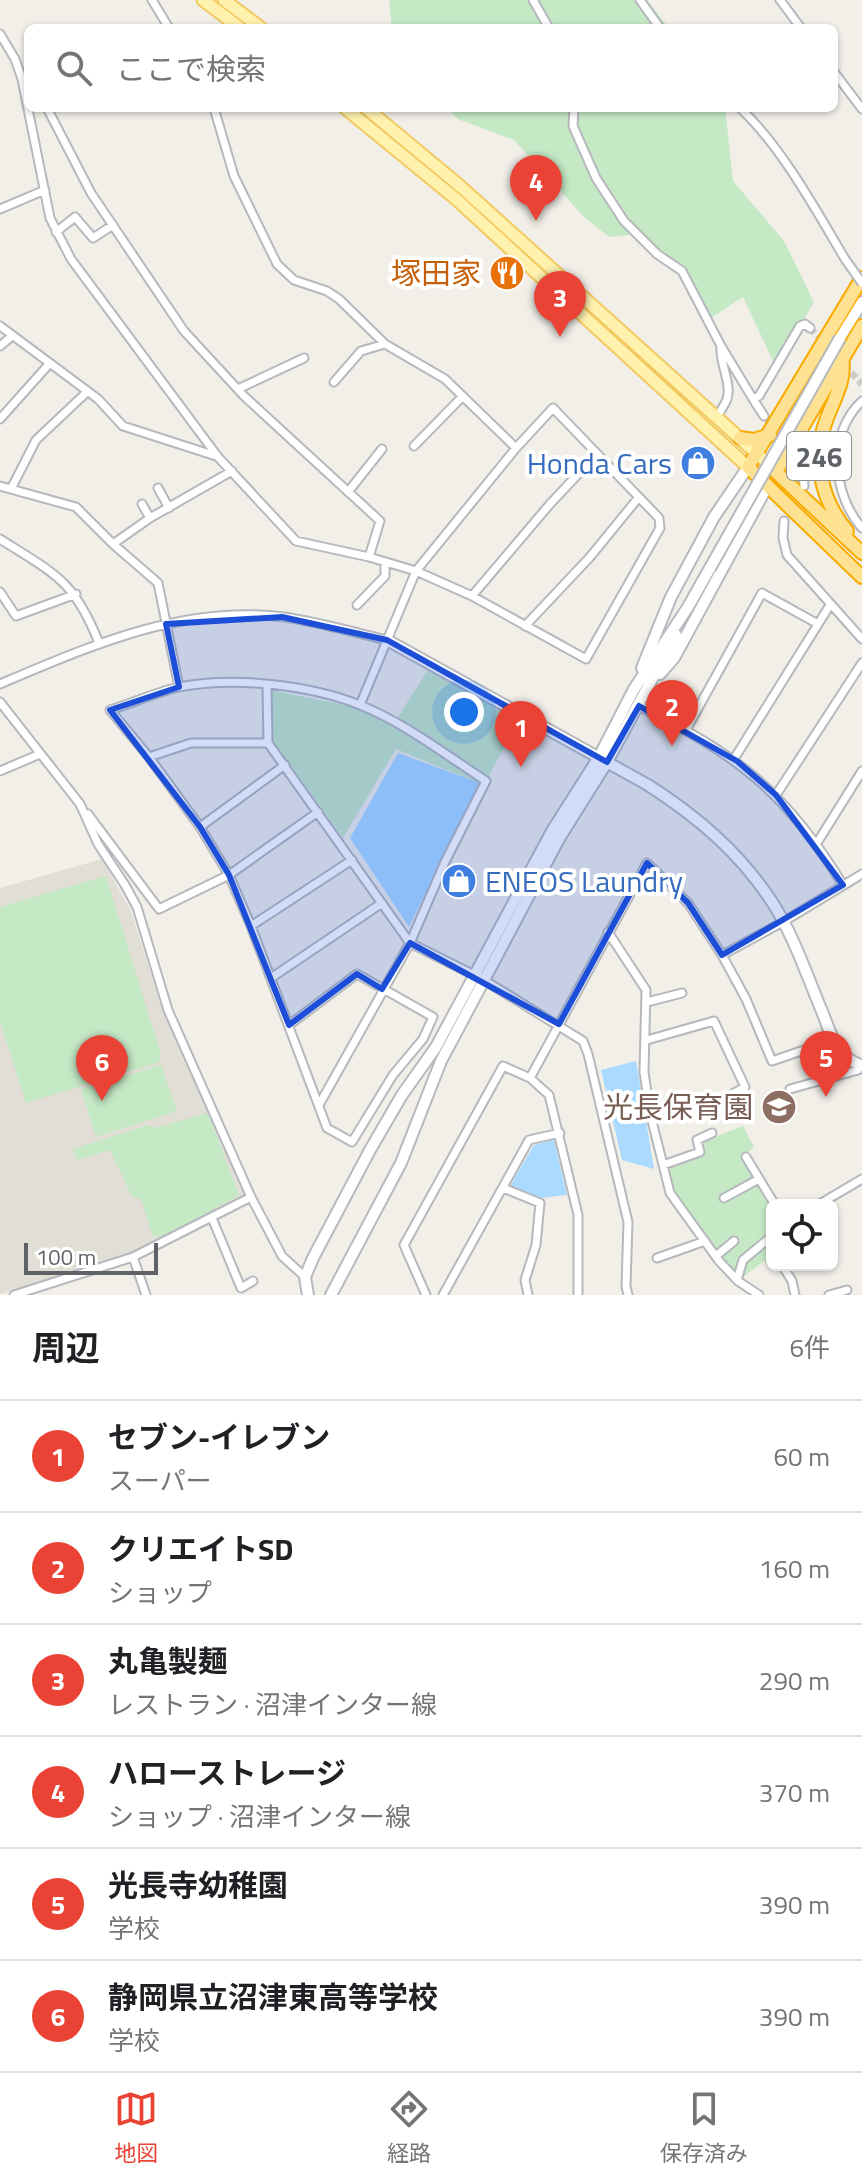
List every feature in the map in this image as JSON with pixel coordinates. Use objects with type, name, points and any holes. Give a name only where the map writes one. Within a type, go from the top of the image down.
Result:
[{"type":"highway","name":"246","points":[[862,280],[748,467],[862,577]]},
{"type":"highway","name":"246","points":[[862,326],[776,472],[862,553]]},
{"type":"highway","name":"246","points":[[842,358],[845,374],[825,421],[819,468],[830,506],[862,547]]},
{"type":"highway","points":[[740,438],[754,440],[770,435]]},
{"type":"main road","points":[[203,0],[235,24]]},
{"type":"main road","points":[[224,0],[256,24]]},
{"type":"main road","points":[[350,112],[456,199],[748,467]]},
{"type":"main road","points":[[371,112],[472,196],[776,472]]},
{"type":"street","points":[[152,0],[167,24]]},
{"type":"street","points":[[533,0],[547,24]]},
{"type":"street","points":[[640,0],[657,24]]},
{"type":"street","points":[[780,0],[798,24]]},
{"type":"street","points":[[0,34],[24,71]]},
{"type":"street","points":[[15,59],[24,89]]},
{"type":"street","points":[[838,77],[862,109]]},
{"type":"street","points":[[29,112],[56,232],[71,259],[218,457],[296,541],[416,571],[472,596],[586,659],[660,528],[659,518],[553,408],[516,448],[416,571],[360,705]]},
{"type":"street","points":[[49,112],[91,193],[184,331],[238,389],[380,521],[369,557]]},
{"type":"street","points":[[215,112],[234,176],[277,264],[294,280],[327,291],[339,299],[385,344],[445,379],[516,448]]},
{"type":"street","points":[[574,112],[573,126],[596,178],[624,221],[657,254],[682,271],[721,346],[764,416]]},
{"type":"street","points":[[744,112],[755,122],[862,280]]},
{"type":"street","points":[[0,209],[45,190]]},
{"type":"street","points":[[56,232],[75,217],[93,238],[113,225]]},
{"type":"street","points":[[308,1295],[305,1277],[370,1150],[402,1095],[480,978],[638,692],[669,649],[688,607],[862,300]]},
{"type":"street","points":[[753,399],[759,396],[800,326],[805,324],[810,328]]},
{"type":"street","points":[[0,326],[98,399],[123,426],[218,457]]},
{"type":"street","points":[[0,346],[12,336]]},
{"type":"street","points":[[334,382],[361,351],[385,344]]},
{"type":"street","points":[[717,417],[727,399],[728,389],[720,356],[721,346]]},
{"type":"street","points":[[238,389],[304,358]]},
{"type":"street","points":[[0,419],[50,363]]},
{"type":"street","points":[[11,489],[36,440],[87,392]]},
{"type":"street","points":[[414,446],[462,397]]},
{"type":"street","points":[[862,401],[852,410],[839,443],[837,462],[842,495],[862,528]]},
{"type":"street","points":[[348,492],[382,449]]},
{"type":"street","points":[[472,596],[597,454]]},
{"type":"street","points":[[802,456],[804,486]]},
{"type":"street","points":[[603,760],[639,706],[638,692],[669,594],[714,517],[748,467]]},
{"type":"street","points":[[113,544],[150,518],[232,471]]},
{"type":"street","points":[[638,692],[674,658],[776,472]]},
{"type":"street","points":[[0,486],[76,507],[158,583],[179,687]]},
{"type":"street","points":[[158,488],[169,508]]},
{"type":"street","points":[[525,626],[590,557],[639,497]]},
{"type":"street","points":[[142,504],[150,518]]},
{"type":"street","points":[[784,521],[783,538],[787,555],[862,639]]},
{"type":"street","points":[[0,539],[55,573],[76,594],[99,643]]},
{"type":"street","points":[[357,605],[385,576],[385,562]]},
{"type":"street","points":[[0,592],[16,616],[76,594]]},
{"type":"street","points":[[686,730],[762,593],[818,624]]},
{"type":"street","points":[[734,759],[830,605]]},
{"type":"street","points":[[0,684],[99,643],[166,624],[221,616],[282,617],[387,640],[678,804],[717,836],[747,867],[783,922],[833,1040],[843,1055],[860,1066],[858,1070],[790,1089]]},
{"type":"street","points":[[776,795],[862,663]]},
{"type":"street","points":[[289,1025],[357,974],[382,989],[433,1017],[423,1039],[393,1075],[352,1142],[327,1128],[229,875],[200,827],[110,710],[179,687],[235,683],[300,689],[360,705],[412,733],[486,781],[445,862],[410,943],[382,989],[319,1105]]},
{"type":"street","points":[[267,685],[268,743],[410,943],[480,978],[583,1041],[628,1222],[628,1295]]},
{"type":"street","points":[[0,702],[159,909],[229,875],[318,812]]},
{"type":"street","points":[[639,706],[734,759],[776,795],[817,843],[843,885]]},
{"type":"street","points":[[149,757],[191,743],[268,743]]},
{"type":"street","points":[[0,771],[40,754]]},
{"type":"street","points":[[200,827],[285,765]]},
{"type":"street","points":[[817,843],[862,771]]},
{"type":"street","points":[[80,804],[98,844],[137,907],[168,1010],[251,1197],[282,1256],[305,1277],[317,1295]]},
{"type":"street","points":[[251,926],[352,860]]},
{"type":"street","points":[[530,1078],[647,863],[688,903],[722,955],[746,999],[772,1061],[833,1040]]},
{"type":"street","points":[[722,955],[862,874]]},
{"type":"street","points":[[271,978],[382,903]]},
{"type":"street","points":[[608,932],[646,990],[644,1072],[650,1113],[670,1193],[716,1256],[737,1280],[758,1295]]},
{"type":"street","points":[[331,1295],[401,1163],[441,1061],[480,978]]},
{"type":"street","points":[[647,1002],[682,993]]},
{"type":"street","points":[[647,1040],[714,1021],[745,1087],[734,1093]]},
{"type":"street","points":[[426,1295],[404,1245],[503,1066],[530,1078],[549,1095],[578,1215],[578,1295]]},
{"type":"street","points":[[443,1295],[529,1140],[560,1133]]},
{"type":"street","points":[[663,1165],[700,1152],[697,1140],[712,1133]]},
{"type":"street","points":[[746,1157],[771,1199]]},
{"type":"street","points":[[724,1198],[759,1179]]},
{"type":"street","points":[[828,1199],[862,1179]]},
{"type":"street","points":[[503,1188],[540,1203],[536,1245],[525,1280],[528,1295]]},
{"type":"street","points":[[16,1295],[133,1257],[251,1197]]},
{"type":"street","points":[[212,1218],[241,1288],[253,1281]]},
{"type":"street","points":[[657,1258],[705,1241]]},
{"type":"street","points":[[716,1256],[734,1241]]},
{"type":"street","points":[[737,1280],[743,1260],[766,1241]]},
{"type":"street","points":[[133,1257],[146,1295]]},
{"type":"street","points":[[786,1271],[795,1295]]},
{"type":"street","points":[[829,1295],[847,1290]]},
{"type":"highlighted area","points":[[282,617],[387,640],[607,762],[639,706],[737,761],[776,795],[843,885],[722,955],[688,903],[647,863],[559,1024],[410,943],[382,989],[357,974],[289,1025],[229,875],[200,827],[110,710],[179,687],[166,624]]},
{"type":"shaded area","points":[[102,859],[130,909],[162,1008],[245,1194],[133,1252],[0,1294],[0,888]]},
{"type":"green space","points":[[389,0],[647,0],[666,24],[392,24]]},
{"type":"green space","points":[[451,112],[725,112],[733,181],[784,241],[814,302],[773,361],[743,297],[711,318],[683,275],[619,214],[629,235],[609,237],[585,218],[514,140],[458,119]]},
{"type":"green space","points":[[428,670],[519,720],[484,785],[396,749],[343,838],[271,739],[269,690],[360,708],[394,723]]},
{"type":"green space","points":[[106,876],[160,1051],[160,1062],[26,1103],[0,1022],[0,907]]},
{"type":"green space","points":[[161,1065],[177,1111],[96,1137],[81,1089]]},
{"type":"green space","points":[[208,1113],[239,1195],[165,1236],[153,1236],[141,1199],[132,1197],[110,1150],[77,1160],[73,1149],[148,1125],[154,1128]]},
{"type":"green space","points":[[743,1126],[754,1147],[744,1156],[768,1199],[766,1263],[764,1261],[738,1281],[674,1194],[669,1169],[703,1156],[701,1142]]},
{"type":"water","points":[[398,753],[480,783],[409,927],[350,838]]},
{"type":"water","points":[[636,1061],[654,1169],[622,1160],[601,1070]]},
{"type":"water","points":[[554,1140],[567,1195],[541,1198],[510,1186],[534,1145]]},
{"type":"tunnel","points":[[810,328],[825,344]]},
{"type":"tunnel","points":[[844,365],[862,384]]},
{"type":"tunnel","points":[[764,416],[802,456]]},
{"type":"place","name":"ハローストレージ","points":[[536,221]]},
{"type":"place","name":"塚田家","points":[[507,273]]},
{"type":"place","name":"丸亀製麺","points":[[560,337]]},
{"type":"place","name":"Honda Cars","points":[[698,463]]},
{"type":"place","name":"クリエイトSD","points":[[672,746]]},
{"type":"place","name":"セブン-イレブン","points":[[521,767]]},
{"type":"place","name":"ENEOS Laundry","points":[[459,881]]},
{"type":"place","name":"光長寺幼稚園","points":[[826,1097]]},
{"type":"place","name":"静岡県立沼津東高等学校","points":[[102,1101]]},
{"type":"place","name":"光長保育園","points":[[779,1107]]}]
